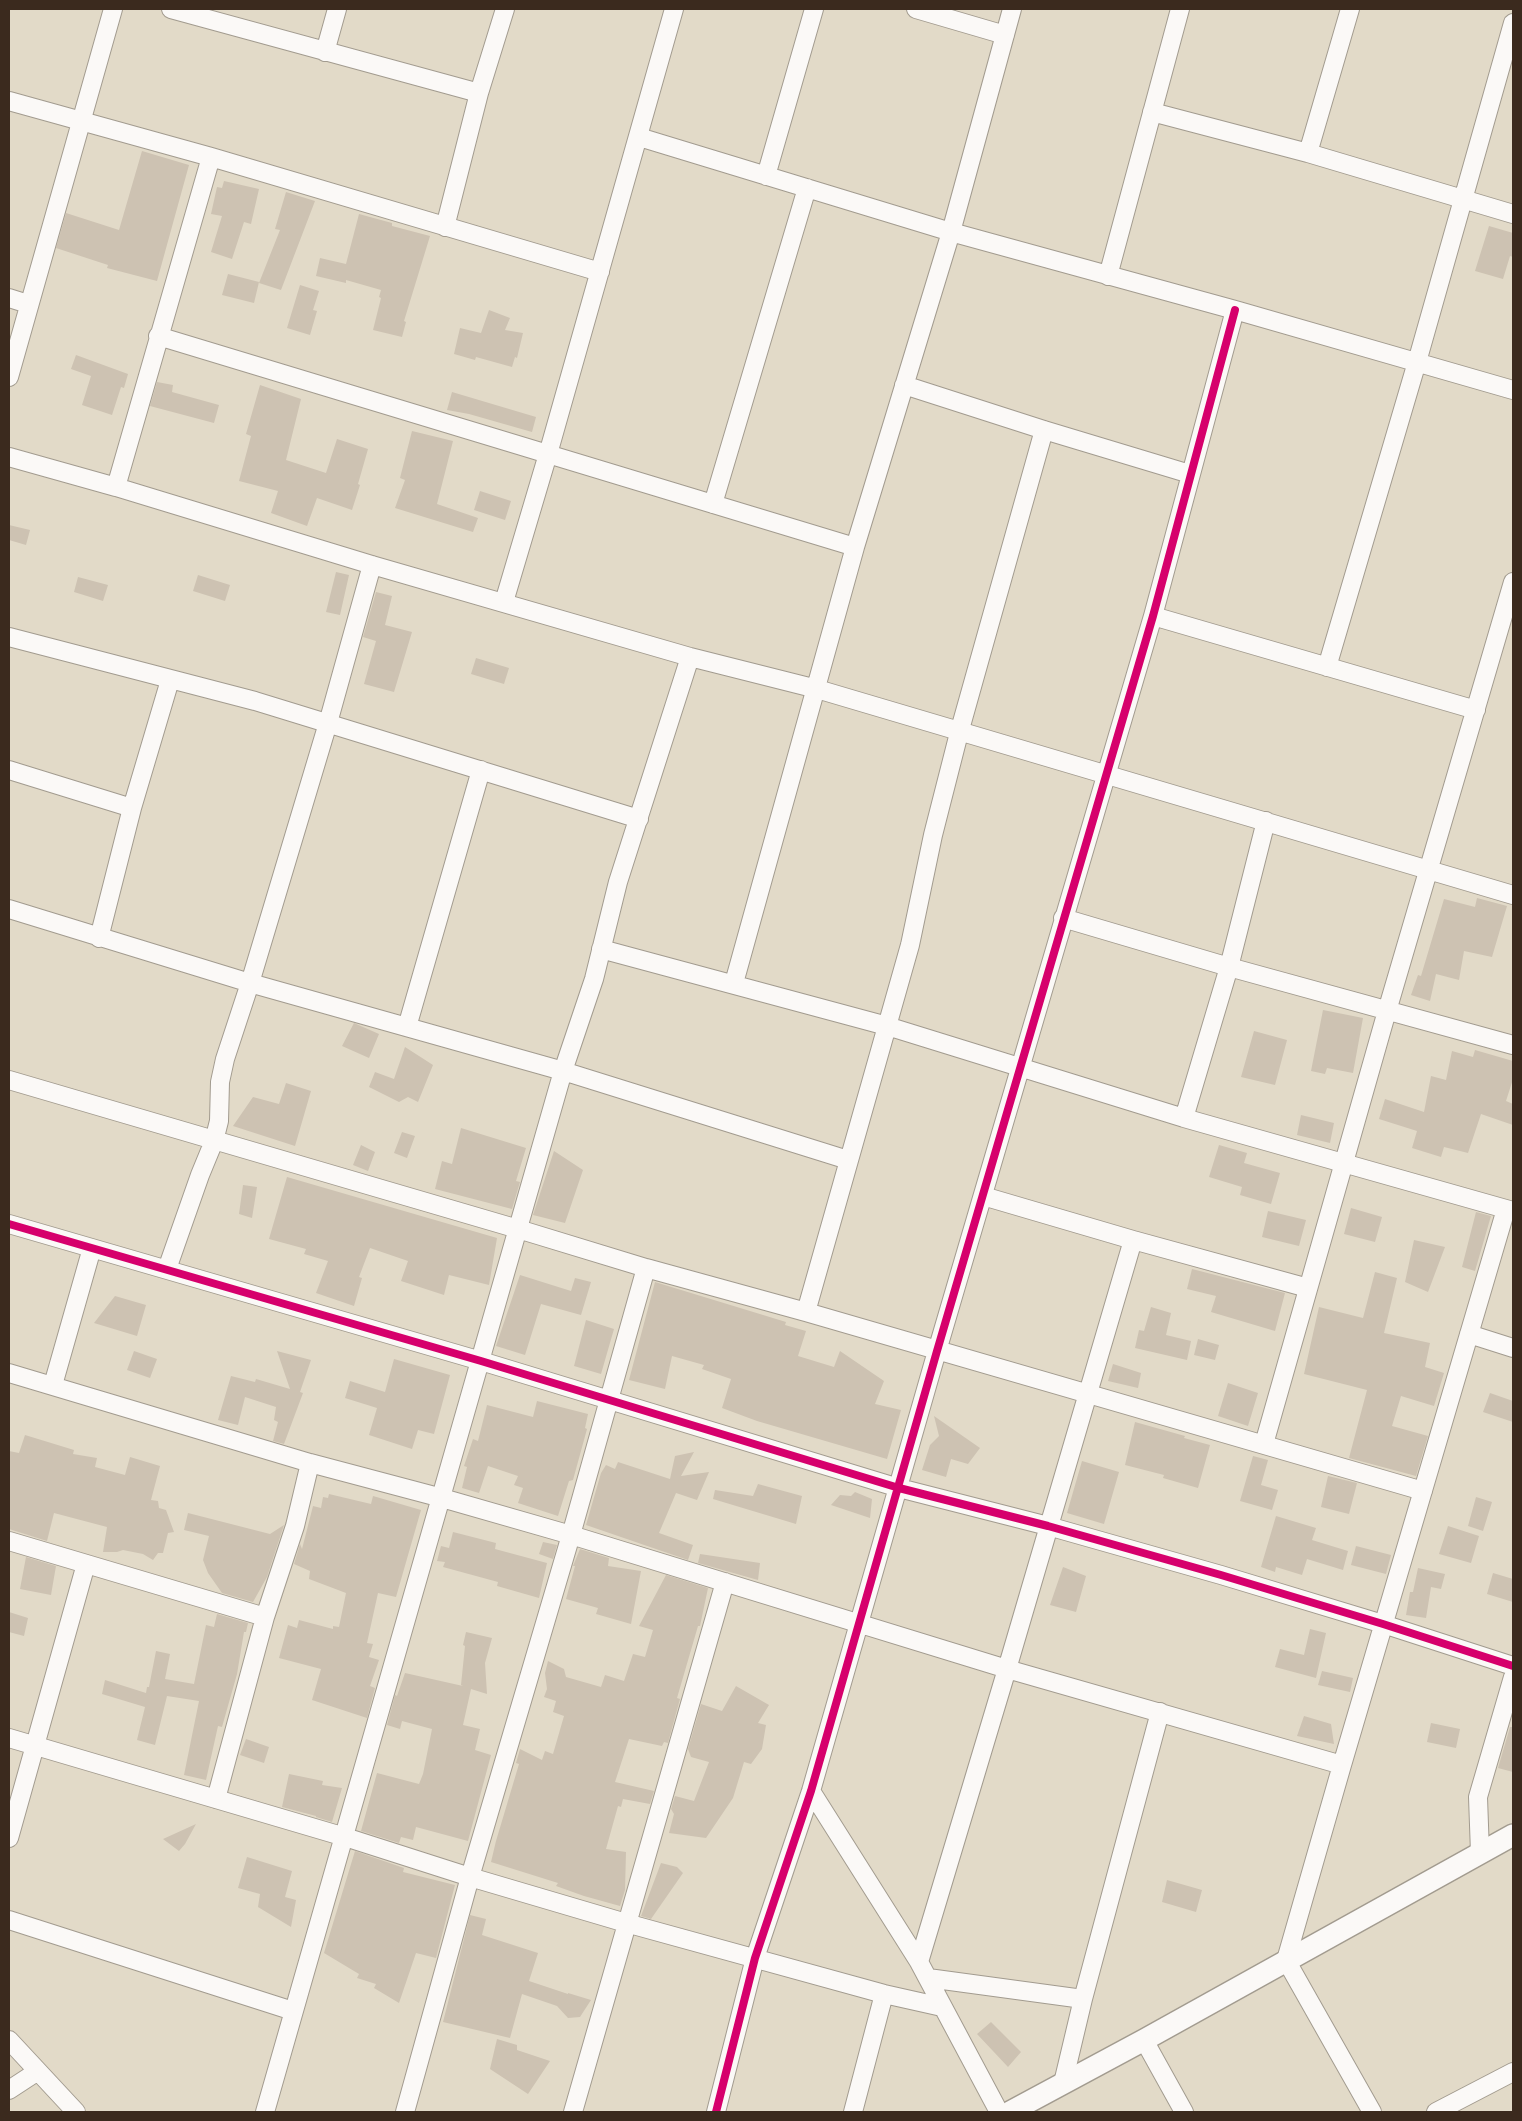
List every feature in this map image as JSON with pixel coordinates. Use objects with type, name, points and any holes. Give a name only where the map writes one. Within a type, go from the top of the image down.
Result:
[{"type":"street","points":[[9,377],[28,304],[113,9]]},
{"type":"street","points":[[171,9],[479,93]]},
{"type":"street","points":[[325,52],[337,9]]},
{"type":"street","points":[[445,228],[479,93],[505,9]]},
{"type":"street","points":[[504,602],[548,454],[674,9]]},
{"type":"street","points":[[766,176],[814,9]]},
{"type":"street","points":[[916,9],[1005,35]]},
{"type":"street","points":[[734,983],[855,548],[951,232],[1012,9]]},
{"type":"street","points":[[1108,276],[1180,9]]},
{"type":"street","points":[[1308,153],[1350,9]]},
{"type":"street","points":[[1326,667],[1417,362],[1513,23]]},
{"type":"street","points":[[9,101],[211,157],[445,228],[600,272]]},
{"type":"street","points":[[1152,112],[1308,153],[1513,214]]},
{"type":"street","points":[[639,136],[951,232],[1235,310],[1513,390]]},
{"type":"street","points":[[116,487],[211,157]]},
{"type":"street","points":[[712,504],[807,188]]},
{"type":"street","points":[[9,298],[28,304]]},
{"type":"street","points":[[716,2112],[755,1958],[811,1791],[1063,918],[1153,616],[1235,310]]},
{"type":"street","points":[[158,336],[855,548]]},
{"type":"street","points":[[904,386],[1190,474]]},
{"type":"street","points":[[806,1312],[910,945],[933,835],[958,733],[1044,430]]},
{"type":"street","points":[[9,457],[690,657],[817,690],[1513,895]]},
{"type":"street","points":[[167,1269],[214,1141],[219,1121],[221,1072],[250,983],[328,723],[372,565]]},
{"type":"street","points":[[1264,1444],[1387,1011],[1513,582]]},
{"type":"street","points":[[1153,616],[1476,710]]},
{"type":"street","points":[[9,637],[255,701],[639,819]]},
{"type":"street","points":[[265,2112],[518,1229],[564,1071],[594,979],[618,882],[690,657]]},
{"type":"street","points":[[99,938],[132,808],[170,680]]},
{"type":"street","points":[[9,770],[132,808]]},
{"type":"street","points":[[407,1027],[481,770]]},
{"type":"street","points":[[1184,1118],[1229,967],[1266,821]]},
{"type":"street","points":[[9,909],[250,983],[564,1071],[848,1160]]},
{"type":"street","points":[[1063,918],[1229,967],[1513,1046]]},
{"type":"street","points":[[601,948],[888,1026],[1184,1118],[1510,1210],[1469,1334],[1286,1960],[1372,2112]]},
{"type":"street","points":[[9,1080],[646,1268],[806,1312],[1423,1491]]},
{"type":"street","points":[[983,1196],[1308,1288]]},
{"type":"street","points":[[9,1224],[481,1361],[899,1488],[1048,1526],[1383,1624],[1513,1666]]},
{"type":"street","points":[[919,1962],[1008,1669],[1086,1394],[1133,1240]]},
{"type":"street","points":[[53,1385],[92,1248]]},
{"type":"street","points":[[405,2112],[470,1877],[571,1535],[646,1268]]},
{"type":"street","points":[[1469,1334],[1513,1348]]},
{"type":"street","points":[[9,1373],[310,1463],[571,1535],[1008,1669],[1342,1765]]},
{"type":"street","points":[[216,1799],[265,1617],[295,1526],[310,1463]]},
{"type":"street","points":[[9,1541],[265,1617]]},
{"type":"street","points":[[9,1838],[86,1564]]},
{"type":"street","points":[[573,2112],[725,1582]]},
{"type":"street","points":[[1480,1853],[1478,1797],[1513,1677]]},
{"type":"street","points":[[1063,2083],[1083,1999],[1160,1712]]},
{"type":"street","points":[[9,1738],[345,1837],[470,1877],[626,1923],[884,1994],[942,2007]]},
{"type":"street","points":[[811,1791],[919,1962],[999,2112]]},
{"type":"street","points":[[1010,2112],[1144,2040],[1513,1835]]},
{"type":"street","points":[[9,1920],[293,2011]]},
{"type":"street","points":[[928,1978],[1083,1999]]},
{"type":"street","points":[[854,2112],[884,1994]]},
{"type":"street","points":[[9,2040],[76,2112]]},
{"type":"street","points":[[1144,2040],[1184,2112]]},
{"type":"street","points":[[9,2090],[38,2071]]},
{"type":"street","points":[[1436,2112],[1513,2072]]},
{"type":"building","points":[[142,151],[189,165],[157,281],[107,268],[108,265],[56,248],[66,213],[119,230]]},
{"type":"building","points":[[224,181],[259,189],[251,224],[244,222],[232,259],[211,252],[222,216],[211,214],[217,187],[222,188]]},
{"type":"building","points":[[286,192],[315,201],[281,290],[259,283],[280,230],[275,229]]},
{"type":"building","points":[[359,214],[392,223],[392,226],[430,236],[404,321],[406,322],[402,337],[373,330],[381,298],[379,297],[381,290],[346,280],[346,283],[316,276],[320,258],[346,264]]},
{"type":"building","points":[[1489,226],[1513,233],[1513,257],[1510,256],[1503,279],[1475,271]]},
{"type":"building","points":[[228,274],[259,282],[254,303],[222,295]]},
{"type":"building","points":[[300,285],[319,291],[313,310],[317,311],[310,335],[287,328]]},
{"type":"building","points":[[489,310],[510,318],[505,330],[523,333],[517,358],[515,357],[512,367],[476,357],[475,360],[454,354],[460,328],[481,333]]},
{"type":"building","points":[[76,355],[128,374],[124,388],[121,387],[112,415],[82,405],[91,376],[71,369]]},
{"type":"building","points":[[157,382],[173,385],[172,392],[219,405],[214,423],[150,406]]},
{"type":"building","points":[[260,385],[301,399],[286,460],[326,473],[337,439],[368,449],[352,510],[317,498],[307,526],[271,513],[278,491],[239,481],[251,436],[246,434]]},
{"type":"building","points":[[452,392],[536,417],[532,432],[469,414],[447,410]]},
{"type":"building","points":[[412,431],[453,441],[437,504],[478,518],[473,532],[395,508],[405,480],[400,478]]},
{"type":"building","points":[[480,491],[511,501],[505,520],[474,510]]},
{"type":"building","points":[[9,525],[30,530],[26,545],[9,540]]},
{"type":"building","points":[[336,572],[349,575],[340,615],[326,612]]},
{"type":"building","points":[[198,575],[230,585],[225,601],[193,591]]},
{"type":"building","points":[[78,577],[108,585],[103,601],[74,592]]},
{"type":"building","points":[[376,592],[392,596],[385,625],[412,632],[394,692],[364,684],[376,641],[363,637]]},
{"type":"building","points":[[476,658],[509,668],[504,684],[471,674]]},
{"type":"building","points":[[1477,898],[1507,906],[1492,957],[1464,951],[1459,980],[1436,974],[1430,1001],[1411,995],[1418,975],[1421,976],[1444,899],[1475,907]]},
{"type":"building","points":[[1323,1010],[1363,1018],[1353,1073],[1327,1068],[1325,1074],[1311,1071]]},
{"type":"building","points":[[354,1023],[379,1034],[369,1058],[342,1046]]},
{"type":"building","points":[[1254,1031],[1287,1040],[1275,1085],[1241,1077]]},
{"type":"building","points":[[405,1047],[433,1065],[418,1102],[408,1097],[399,1102],[369,1087],[375,1072],[394,1079]]},
{"type":"building","points":[[1475,1050],[1513,1061],[1513,1079],[1506,1101],[1513,1104],[1513,1125],[1481,1114],[1468,1153],[1444,1147],[1441,1157],[1412,1148],[1417,1131],[1379,1119],[1385,1099],[1424,1112],[1431,1076],[1446,1080],[1452,1051],[1473,1057]]},
{"type":"building","points":[[286,1083],[311,1091],[295,1146],[233,1126],[253,1097],[279,1104]]},
{"type":"building","points":[[1301,1115],[1334,1123],[1330,1143],[1297,1135]]},
{"type":"building","points":[[461,1128],[526,1148],[516,1181],[520,1182],[512,1209],[435,1189],[442,1161],[452,1164]]},
{"type":"building","points":[[402,1132],[415,1136],[407,1158],[394,1153]]},
{"type":"building","points":[[361,1145],[375,1152],[368,1171],[353,1165]]},
{"type":"building","points":[[1219,1145],[1247,1153],[1244,1163],[1280,1173],[1271,1204],[1240,1195],[1242,1187],[1209,1177]]},
{"type":"building","points":[[554,1151],[583,1170],[565,1223],[533,1215]]},
{"type":"building","points":[[287,1177],[497,1238],[489,1285],[449,1275],[444,1295],[401,1281],[408,1261],[370,1248],[359,1277],[362,1278],[354,1306],[316,1293],[328,1261],[304,1254],[306,1249],[269,1239]]},
{"type":"building","points":[[243,1185],[257,1187],[252,1218],[239,1214]]},
{"type":"building","points":[[1351,1208],[1382,1217],[1375,1242],[1344,1234]]},
{"type":"building","points":[[1268,1211],[1306,1220],[1299,1246],[1262,1237]]},
{"type":"building","points":[[1476,1212],[1491,1216],[1475,1271],[1462,1267]]},
{"type":"building","points":[[1414,1240],[1445,1247],[1428,1292],[1405,1282]]},
{"type":"building","points":[[1192,1269],[1285,1293],[1275,1331],[1211,1312],[1216,1296],[1187,1289]]},
{"type":"building","points":[[1375,1272],[1397,1278],[1384,1333],[1430,1343],[1425,1367],[1444,1373],[1434,1406],[1401,1396],[1392,1426],[1428,1436],[1416,1476],[1349,1458],[1367,1390],[1304,1374],[1319,1307],[1363,1318]]},
{"type":"building","points":[[520,1275],[571,1291],[575,1278],[591,1282],[581,1315],[541,1304],[525,1355],[496,1346]]},
{"type":"building","points":[[655,1282],[786,1322],[785,1325],[806,1331],[798,1356],[834,1367],[840,1351],[884,1381],[875,1404],[901,1410],[887,1459],[757,1421],[722,1408],[731,1379],[702,1369],[704,1365],[672,1356],[665,1389],[629,1380]]},
{"type":"building","points":[[115,1296],[146,1305],[137,1336],[94,1323]]},
{"type":"building","points":[[1151,1307],[1171,1313],[1166,1335],[1191,1341],[1187,1360],[1135,1348],[1139,1330],[1144,1331]]},
{"type":"building","points":[[586,1320],[614,1329],[601,1374],[574,1366]]},
{"type":"building","points":[[1198,1339],[1219,1345],[1215,1360],[1194,1355]]},
{"type":"building","points":[[134,1351],[157,1359],[150,1378],[127,1370]]},
{"type":"building","points":[[277,1351],[311,1360],[300,1392],[303,1393],[284,1444],[273,1441],[278,1422],[274,1420],[276,1407],[245,1397],[238,1425],[218,1420],[231,1376],[255,1382],[256,1379],[290,1389]]},
{"type":"building","points":[[394,1359],[450,1375],[434,1434],[418,1430],[412,1449],[369,1435],[377,1408],[345,1398],[350,1381],[385,1392]]},
{"type":"building","points":[[1113,1364],[1141,1373],[1138,1388],[1108,1381]]},
{"type":"building","points":[[1228,1383],[1258,1393],[1248,1426],[1218,1416]]},
{"type":"building","points":[[1490,1393],[1513,1401],[1513,1422],[1483,1412]]},
{"type":"building","points":[[537,1401],[588,1414],[585,1428],[587,1429],[573,1480],[569,1481],[558,1516],[518,1503],[523,1488],[514,1485],[518,1476],[488,1466],[479,1493],[462,1488],[467,1467],[464,1466],[473,1439],[478,1441],[487,1405],[533,1417]]},
{"type":"building","points":[[934,1416],[980,1448],[968,1464],[951,1459],[946,1477],[922,1470],[930,1445],[939,1436]]},
{"type":"building","points":[[1135,1422],[1210,1445],[1198,1488],[1163,1478],[1164,1475],[1125,1465]]},
{"type":"building","points":[[25,1435],[74,1450],[73,1454],[97,1458],[95,1467],[125,1475],[130,1457],[160,1466],[151,1500],[158,1501],[159,1508],[166,1510],[174,1532],[168,1533],[163,1553],[158,1553],[153,1560],[143,1554],[123,1550],[103,1552],[107,1527],[54,1513],[47,1541],[9,1529],[9,1451],[19,1453]]},
{"type":"building","points":[[694,1452],[681,1476],[709,1472],[697,1500],[676,1493],[659,1533],[693,1545],[688,1560],[586,1525],[601,1473],[606,1465],[615,1469],[618,1462],[670,1479],[675,1456]]},
{"type":"building","points":[[1253,1456],[1268,1460],[1261,1485],[1278,1490],[1272,1510],[1240,1501]]},
{"type":"building","points":[[1082,1461],[1119,1472],[1104,1524],[1067,1513]]},
{"type":"building","points":[[1328,1476],[1357,1483],[1349,1514],[1321,1507]]},
{"type":"building","points":[[758,1484],[802,1496],[796,1524],[713,1499],[715,1490],[753,1496]]},
{"type":"building","points":[[855,1492],[872,1499],[870,1518],[831,1505],[840,1495],[851,1496]]},
{"type":"building","points":[[329,1494],[371,1504],[373,1496],[421,1510],[396,1597],[378,1593],[367,1643],[373,1644],[369,1657],[379,1660],[370,1686],[375,1688],[367,1718],[312,1700],[321,1669],[279,1658],[288,1625],[297,1628],[299,1620],[333,1629],[333,1626],[339,1627],[346,1593],[309,1579],[310,1571],[294,1564],[300,1544],[302,1549],[313,1506],[321,1508],[323,1497],[328,1498]]},
{"type":"building","points":[[1476,1497],[1492,1502],[1483,1531],[1468,1526]]},
{"type":"building","points":[[188,1513],[270,1534],[284,1525],[267,1577],[253,1602],[222,1593],[208,1573],[203,1560],[209,1536],[184,1530]]},
{"type":"building","points":[[1276,1516],[1316,1528],[1312,1540],[1348,1551],[1343,1570],[1307,1559],[1302,1575],[1276,1567],[1275,1572],[1261,1567]]},
{"type":"building","points":[[1448,1526],[1479,1536],[1471,1563],[1439,1554]]},
{"type":"building","points":[[453,1532],[496,1543],[495,1549],[547,1563],[539,1598],[497,1586],[498,1582],[443,1567],[445,1562],[437,1561],[441,1546],[449,1548]]},
{"type":"building","points":[[543,1542],[557,1545],[553,1559],[539,1554]]},
{"type":"building","points":[[1356,1546],[1391,1555],[1386,1574],[1351,1565]]},
{"type":"building","points":[[580,1549],[609,1558],[608,1566],[641,1571],[631,1624],[596,1614],[598,1608],[566,1599],[575,1566],[573,1566]]},
{"type":"building","points":[[700,1554],[760,1563],[758,1580],[698,1563]]},
{"type":"building","points":[[26,1557],[56,1566],[51,1595],[20,1589]]},
{"type":"building","points":[[1063,1567],[1086,1576],[1076,1612],[1050,1605]]},
{"type":"building","points":[[1418,1568],[1445,1574],[1441,1589],[1431,1587],[1426,1618],[1406,1615],[1410,1592],[1413,1592]]},
{"type":"building","points":[[1493,1573],[1513,1579],[1513,1602],[1487,1594]]},
{"type":"building","points":[[666,1575],[708,1588],[700,1626],[698,1626],[677,1698],[680,1699],[668,1743],[664,1742],[662,1746],[629,1739],[615,1782],[654,1791],[650,1804],[623,1799],[621,1807],[618,1806],[606,1849],[626,1852],[625,1890],[620,1906],[584,1896],[556,1886],[558,1883],[491,1862],[519,1764],[516,1763],[520,1749],[542,1760],[545,1751],[553,1754],[564,1716],[553,1712],[556,1701],[544,1697],[547,1689],[545,1673],[548,1661],[564,1669],[566,1677],[601,1687],[605,1675],[624,1681],[633,1654],[645,1657],[653,1630],[639,1626]]},
{"type":"building","points":[[9,1612],[28,1618],[24,1636],[9,1632]]},
{"type":"building","points":[[217,1614],[248,1623],[246,1632],[244,1632],[237,1674],[222,1727],[218,1726],[206,1780],[184,1775],[199,1701],[167,1696],[155,1745],[137,1740],[145,1707],[102,1694],[105,1680],[146,1693],[147,1687],[149,1687],[156,1651],[170,1654],[165,1679],[194,1684],[206,1625],[214,1627]]},
{"type":"building","points":[[1310,1629],[1326,1633],[1316,1678],[1275,1667],[1280,1649],[1304,1655]]},
{"type":"building","points":[[466,1632],[492,1638],[485,1663],[487,1694],[471,1689],[463,1725],[480,1729],[475,1750],[491,1755],[468,1841],[416,1827],[413,1840],[401,1837],[399,1843],[361,1831],[377,1773],[419,1784],[423,1774],[432,1729],[402,1721],[400,1729],[387,1725],[395,1695],[397,1696],[405,1673],[463,1686],[461,1685],[465,1646],[463,1645]]},
{"type":"building","points":[[1322,1671],[1353,1678],[1350,1692],[1318,1685]]},
{"type":"building","points":[[736,1686],[769,1705],[758,1723],[766,1725],[762,1749],[751,1764],[744,1762],[733,1798],[706,1838],[669,1833],[674,1814],[671,1809],[675,1796],[694,1801],[709,1762],[691,1757],[688,1749],[701,1704],[722,1711]]},
{"type":"building","points":[[1304,1716],[1331,1724],[1334,1744],[1297,1736]]},
{"type":"building","points":[[1431,1723],[1460,1729],[1456,1748],[1427,1742]]},
{"type":"building","points":[[1510,1727],[1513,1727],[1513,1772],[1498,1768]]},
{"type":"building","points":[[246,1739],[269,1747],[264,1763],[240,1755]]},
{"type":"building","points":[[289,1774],[323,1781],[322,1785],[342,1788],[332,1822],[282,1807]]},
{"type":"building","points":[[196,1824],[179,1851],[163,1839]]},
{"type":"building","points":[[355,1851],[404,1868],[403,1872],[455,1885],[436,1958],[416,1953],[399,2003],[374,1988],[376,1984],[357,1978],[359,1974],[324,1953]]},
{"type":"building","points":[[247,1857],[292,1871],[285,1897],[296,1900],[291,1927],[258,1907],[260,1894],[238,1888]]},
{"type":"building","points":[[661,1863],[677,1867],[683,1873],[651,1919],[641,1916]]},
{"type":"building","points":[[1167,1880],[1202,1890],[1196,1912],[1162,1902]]},
{"type":"building","points":[[470,1915],[486,1919],[482,1935],[538,1953],[529,1981],[591,2000],[580,2017],[568,2018],[557,2006],[522,1994],[510,2038],[443,2022]]},
{"type":"building","points":[[991,2022],[1021,2052],[1008,2067],[977,2034]]},
{"type":"building","points":[[497,2039],[517,2045],[517,2050],[550,2061],[528,2094],[490,2069]]},
{"type":"cycle path","points":[[716,2112],[755,1958],[811,1791],[937,1351],[1153,616],[1235,310]]},
{"type":"cycle path","points":[[9,1224],[481,1361],[899,1488],[1048,1526],[1221,1575],[1513,1666]]}]
